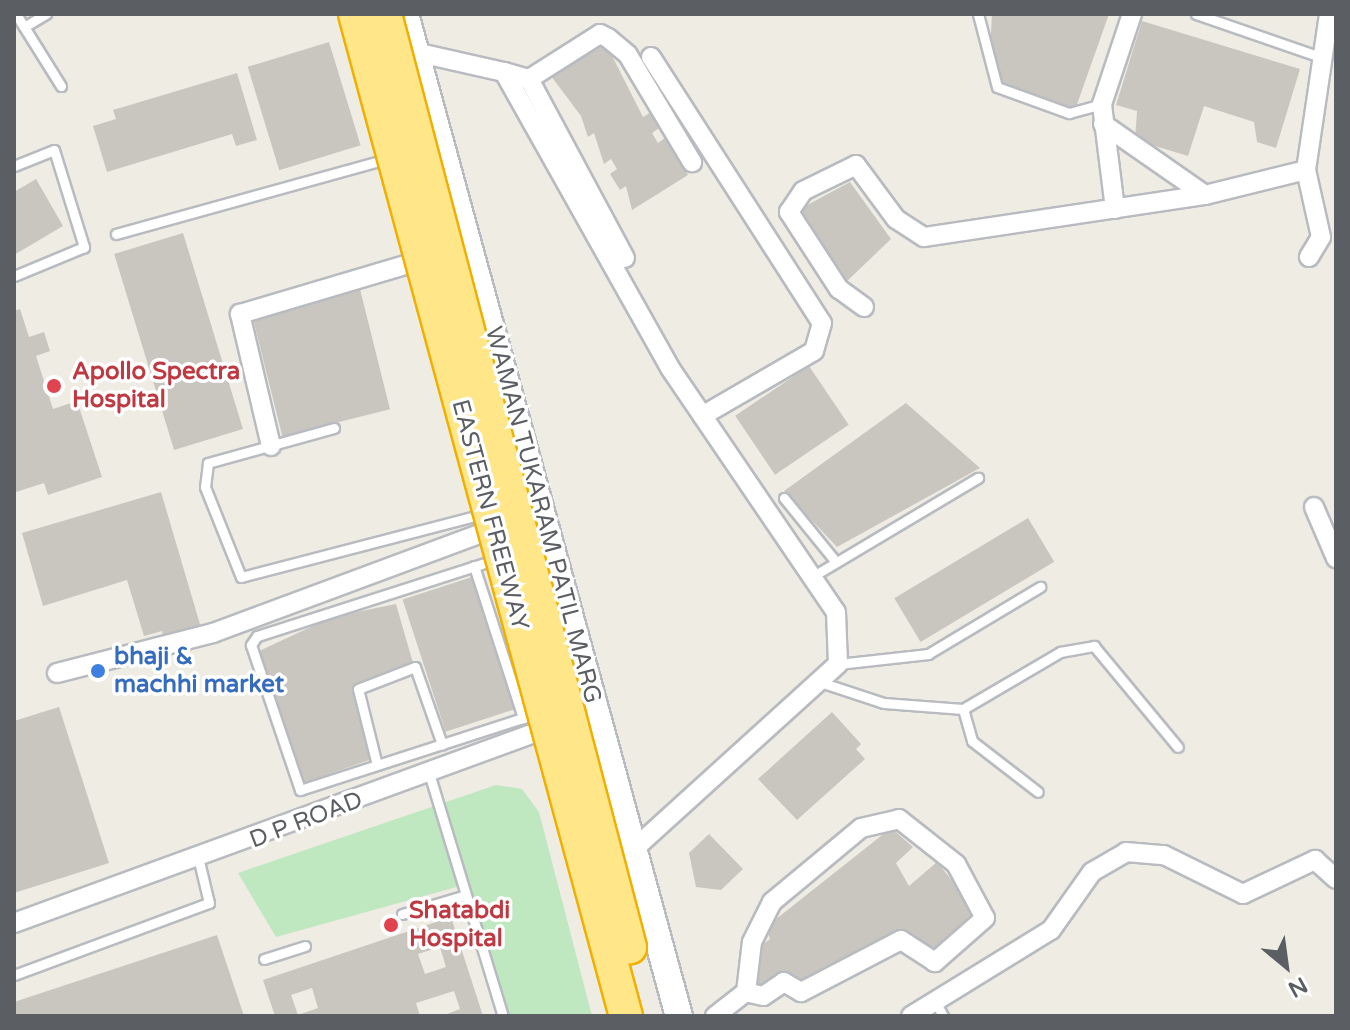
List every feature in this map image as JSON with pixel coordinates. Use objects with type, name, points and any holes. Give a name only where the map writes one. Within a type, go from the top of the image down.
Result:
[{"type":"highway","name":"EASTERN FREEWAY","points":[[352,14],[626,1016]]},
{"type":"highway","name":"EASTERN FREEWAY","points":[[385,14],[648,1016]]},
{"type":"main road","points":[[352,14],[384,148],[481,511],[484,563],[616,1016]]},
{"type":"main road","name":"WAMAN TUKARAM PATIL MARG","points":[[405,14],[535,473],[632,851],[679,1016]]},
{"type":"main road","points":[[384,148],[436,128]]},
{"type":"main road","points":[[481,511],[535,473]]},
{"type":"street","points":[[1115,209],[1102,104],[1132,14]]},
{"type":"street","points":[[1309,257],[1321,237],[1306,170],[1320,57],[1329,14]]},
{"type":"street","points":[[529,79],[600,34],[608,38],[628,55],[692,162]]},
{"type":"street","points":[[415,52],[529,79],[625,258]]},
{"type":"street","points":[[651,57],[822,323],[814,351],[702,416]]},
{"type":"street","points":[[504,72],[702,416],[815,575],[836,612],[838,664],[632,851]]},
{"type":"street","points":[[1103,124],[1205,195]]},
{"type":"street","points":[[864,307],[839,289],[789,212],[803,191],[856,165],[896,219],[924,237],[1205,195],[1306,170]]},
{"type":"street","points":[[271,446],[240,314],[416,262]]},
{"type":"street","points":[[1314,507],[1336,558]]},
{"type":"street","points":[[57,673],[213,633],[481,511]]},
{"type":"street","name":"D P ROAD","points":[[14,923],[199,861],[429,773],[532,721],[596,711]]},
{"type":"street","points":[[715,1016],[746,992],[752,942],[772,902],[879,820],[899,819],[933,846],[982,901],[985,918],[935,962],[901,940],[801,992],[784,982],[763,996],[746,992]]},
{"type":"street","points":[[911,1016],[939,1009],[1051,930],[1092,872],[1126,852],[1164,855],[1243,894],[1315,860],[1336,879]]},
{"type":"lane","points":[[16,14],[61,86]]},
{"type":"lane","points":[[24,27],[46,14]]},
{"type":"lane","points":[[978,14],[997,87],[1069,113],[1102,104]]},
{"type":"lane","points":[[1196,14],[1320,57]]},
{"type":"lane","points":[[116,234],[384,148]]},
{"type":"lane","points":[[14,166],[54,150],[84,247],[14,276]]},
{"type":"lane","points":[[334,428],[208,463],[204,476],[241,577],[481,511]]},
{"type":"lane","points":[[815,575],[978,478]]},
{"type":"lane","points":[[784,498],[836,562]]},
{"type":"lane","points":[[484,563],[257,636],[251,645],[294,786],[532,721]]},
{"type":"lane","points":[[838,664],[928,654],[1040,587]]},
{"type":"lane","points":[[820,682],[884,703],[963,709],[1060,652],[1094,646],[1178,747]]},
{"type":"lane","points":[[377,765],[358,689],[415,667],[442,744]]},
{"type":"lane","points":[[963,709],[972,741],[1038,792]]},
{"type":"lane","points":[[429,773],[463,896],[503,1016]]},
{"type":"lane","points":[[14,975],[209,903],[199,861]]},
{"type":"lane","points":[[402,914],[463,896]]},
{"type":"lane","points":[[264,959],[305,946]]},
{"type":"green space","points":[[496,785],[522,789],[539,812],[592,1016],[507,1016],[460,886],[276,937],[238,873]]},
{"type":"building","points":[[992,14],[1109,14],[1075,110],[1003,85],[990,52]]},
{"type":"building","points":[[1142,21],[1300,69],[1276,148],[1257,142],[1254,122],[1204,106],[1188,156],[1135,140],[1137,111],[1116,105]]},
{"type":"building","points":[[603,38],[643,117],[650,113],[659,128],[652,133],[658,143],[665,138],[688,175],[632,210],[626,186],[620,190],[610,174],[617,169],[611,159],[604,164],[594,133],[588,137],[581,116],[548,72]]},
{"type":"building","points":[[329,42],[361,145],[279,170],[248,67]]},
{"type":"building","points":[[237,73],[257,140],[236,146],[232,134],[107,172],[93,126],[116,119],[113,110]]},
{"type":"building","points":[[36,179],[63,226],[14,255],[14,192]]},
{"type":"building","points":[[850,182],[891,239],[844,284],[798,210]]},
{"type":"building","points":[[183,233],[243,429],[174,450],[114,254]]},
{"type":"building","points":[[360,289],[390,409],[282,436],[252,316]]},
{"type":"building","points":[[20,309],[29,337],[44,332],[50,351],[36,356],[53,409],[77,401],[102,477],[48,495],[44,483],[16,492],[14,508],[14,311]]},
{"type":"building","points":[[809,366],[849,425],[775,475],[735,416]]},
{"type":"building","points":[[906,403],[980,468],[837,547],[784,491]]},
{"type":"building","points":[[161,492],[202,631],[165,642],[162,631],[144,636],[127,580],[43,606],[22,533]]},
{"type":"building","points":[[1028,518],[1054,562],[921,642],[894,598]]},
{"type":"building","points":[[472,577],[515,709],[446,732],[403,600]]},
{"type":"building","points":[[396,604],[413,663],[354,684],[372,759],[301,784],[257,652],[332,617]]},
{"type":"building","points":[[59,707],[109,863],[14,893],[14,721]]},
{"type":"building","points":[[832,712],[861,744],[856,749],[865,759],[797,820],[758,779]]},
{"type":"building","points":[[891,828],[913,847],[896,863],[909,886],[937,862],[979,914],[930,952],[905,931],[800,988],[757,991],[746,975],[753,951],[770,939],[766,927]]},
{"type":"building","points":[[709,834],[743,869],[721,890],[696,887],[689,853]]},
{"type":"building","points":[[451,917],[483,1016],[442,1016],[460,1009],[454,991],[416,1003],[420,1016],[275,1016],[263,980]],"holes":[[[440,947],[446,967],[425,974],[418,954]],[[312,988],[318,1008],[298,1015],[291,995]]]},
{"type":"building","points":[[217,935],[244,1016],[14,1016],[14,1002]]},
{"type":"place","name":"Apollo Spectra Hospital","points":[[54,386]]},
{"type":"place","name":"bhaji & machhi market","points":[[98,671]]},
{"type":"place","name":"Shatabdi Hospital","points":[[391,925]]}]
